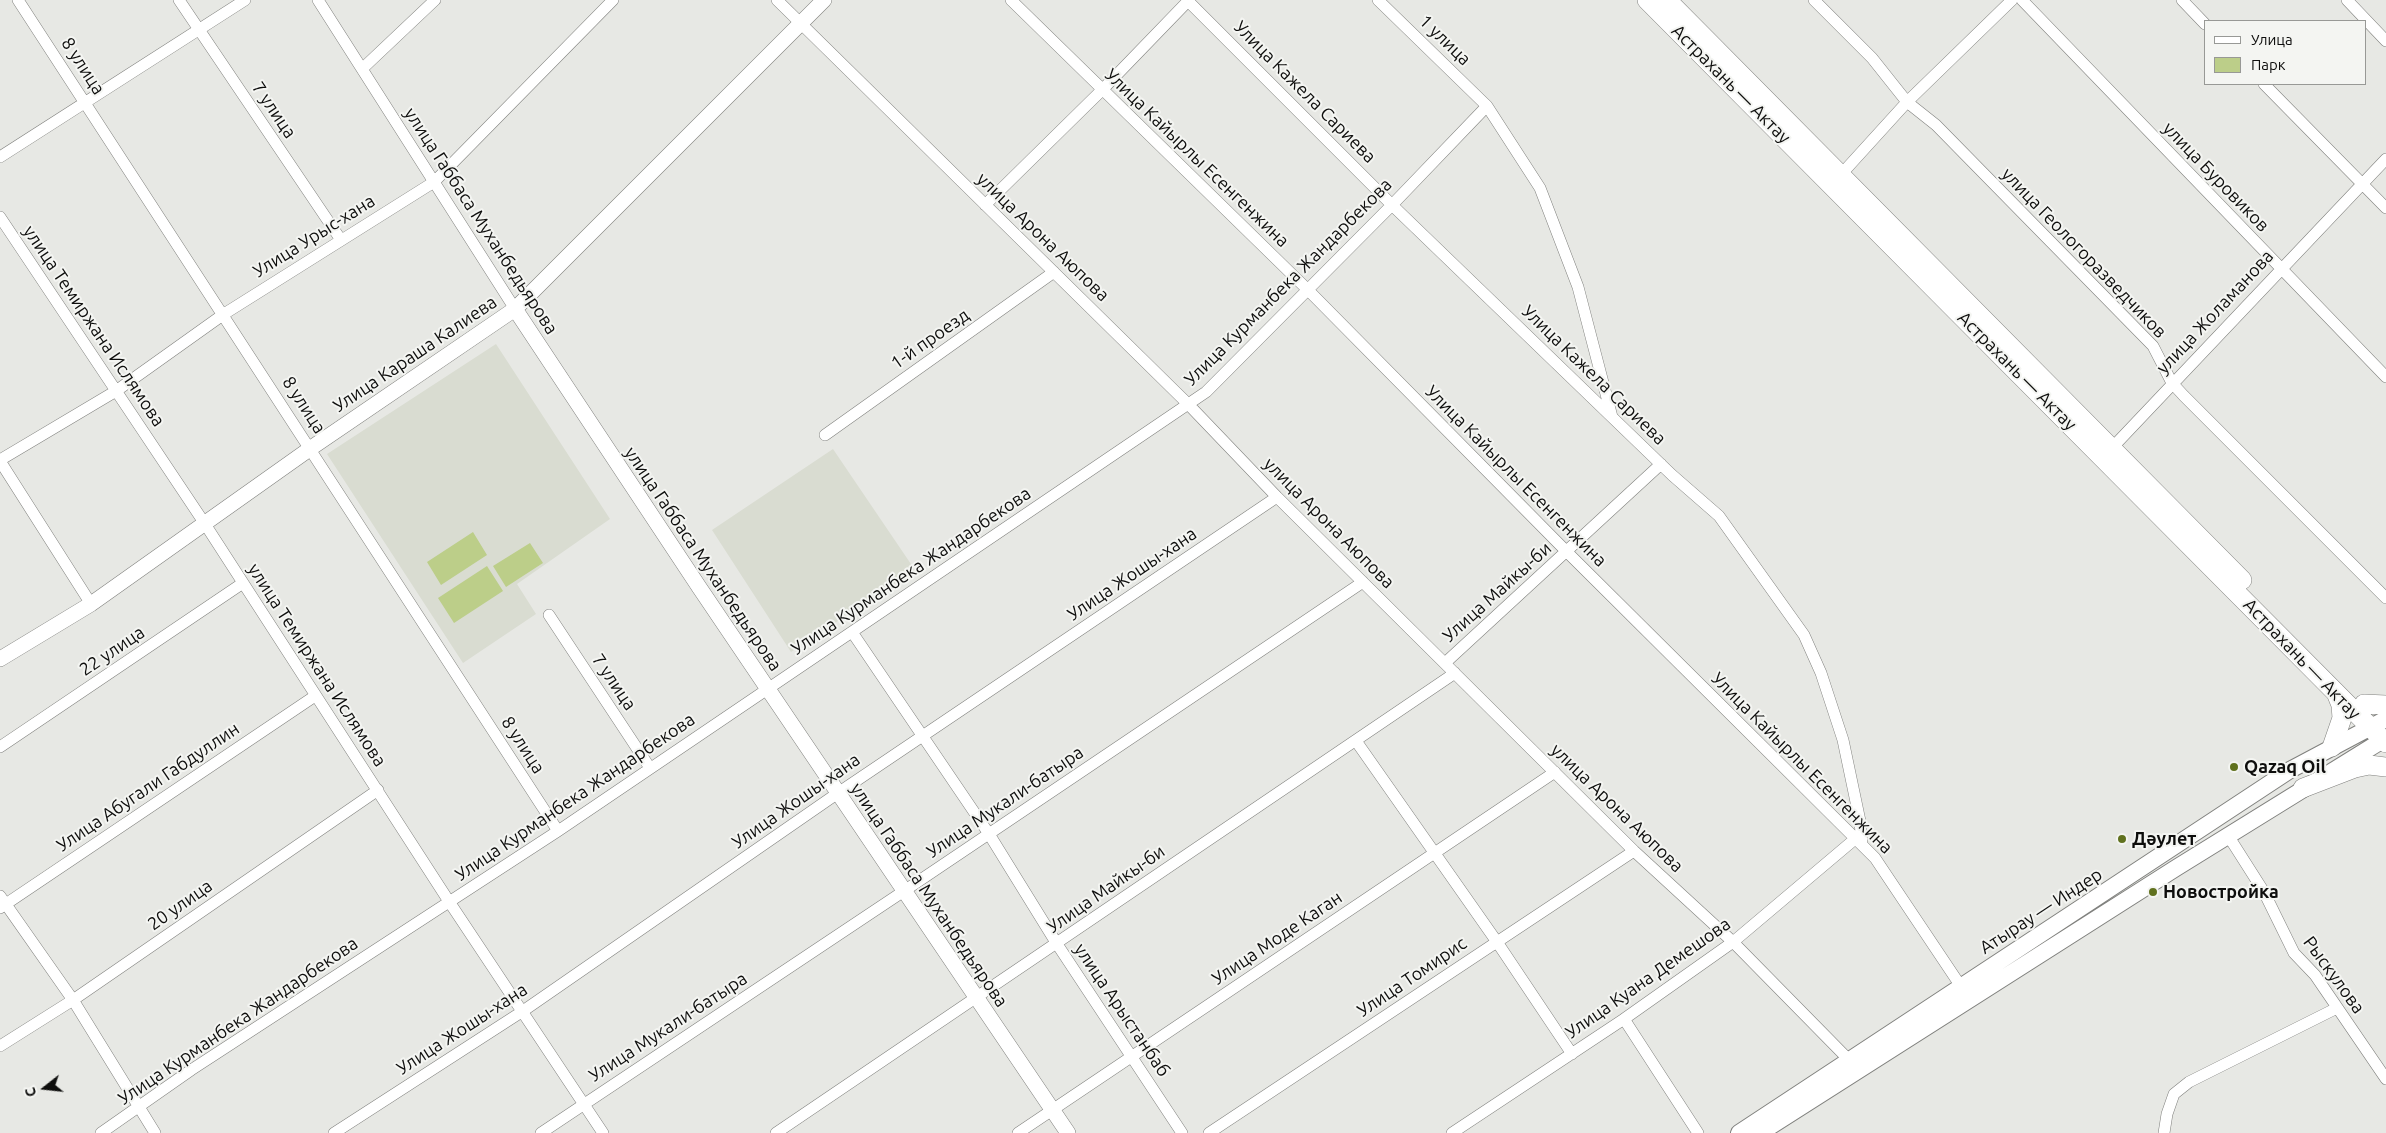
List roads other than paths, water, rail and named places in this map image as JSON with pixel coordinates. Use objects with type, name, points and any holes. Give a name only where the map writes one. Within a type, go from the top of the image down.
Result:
[{"type":"highway","name":"Астрахань — Актау","points":[[1647,0],[1836,180]]},
{"type":"highway","name":"Астрахань — Актау","points":[[1667,0],[1836,180],[2335,692],[2382,728]]},
{"type":"highway","name":"Астрахань — Актау","points":[[1944,289],[2112,448],[2364,704],[2382,728]]},
{"type":"highway","points":[[2332,747],[2342,718],[2341,705],[2335,692]]},
{"type":"highway","points":[[2303,788],[2354,768],[2369,765],[2386,767]]},
{"type":"main road","name":"Атырау — Индер","points":[[1965,993],[2290,770],[2332,747],[2382,728]]},
{"type":"main road","name":"Атырау — Индер","points":[[1739,1133],[1965,993],[2228,837],[2303,788],[2382,728]]},
{"type":"main road","name":"Атырау — Индер","points":[[1760,1133],[1853,1064]]},
{"type":"street","name":"8 улица","points":[[18,0],[224,314],[558,831]]},
{"type":"street","name":"7 улица","points":[[178,0],[341,240]]},
{"type":"street","points":[[0,156],[245,0]]},
{"type":"street","name":"улица Габбаса Муханбедьярова","points":[[318,0],[514,309],[767,688],[1068,1133]]},
{"type":"street","points":[[362,69],[434,0]]},
{"type":"street","name":"Улица Урыс-хана","points":[[0,461],[116,391],[224,314],[434,182],[613,0]]},
{"type":"street","name":"улица Арона Аюпова","points":[[777,0],[1188,404],[1277,497],[1634,851],[1733,942],[1853,1064]]},
{"type":"street","name":"Улица Караша Калиева","points":[[0,658],[91,604],[311,448],[514,309],[824,0]]},
{"type":"street","name":"Улица Кайырлы Есенгенжина","points":[[1011,0],[1308,290],[1874,858],[1965,993]]},
{"type":"street","points":[[985,205],[1102,90],[1188,0]]},
{"type":"street","name":"Улица Кажела Сариева","points":[[1188,0],[1392,205],[1661,464],[1718,516],[1804,635],[1821,673],[1843,740],[1860,821],[1858,842]]},
{"type":"street","name":"1 улица","points":[[1378,0],[1487,106],[1540,188],[1578,287],[1612,417]]},
{"type":"street","name":"улица Геологоразведчиков","points":[[1814,0],[1872,58],[1907,102],[1936,125],[2153,346],[2172,383],[2386,598]]},
{"type":"street","points":[[1836,180],[1907,102],[2012,0]]},
{"type":"street","name":"улица Буровиков","points":[[2022,0],[2386,377]]},
{"type":"street","points":[[2182,0],[2204,23]]},
{"type":"street","points":[[2347,0],[2386,41]]},
{"type":"street","points":[[2265,85],[2386,208]]},
{"type":"street","name":"Улица Курманбека Жандарбекова","points":[[101,1133],[138,1106],[558,831],[1206,392],[1392,205],[1487,106]]},
{"type":"street","name":"улица Жоламанова","points":[[2112,448],[2280,268],[2386,159]]},
{"type":"street","name":"улица Темиржана Ислямова","points":[[0,217],[205,524],[450,903],[603,1133]]},
{"type":"street","name":"1-й проезд","points":[[826,435],[1054,272]]},
{"type":"street","points":[[0,461],[91,604]]},
{"type":"street","name":"Улица Майкы-би","points":[[1444,663],[1661,464]]},
{"type":"street","name":"Улица Жошы-хана","points":[[334,1133],[523,1011],[838,793],[1277,497]]},
{"type":"street","name":"Улица Мукали-батыра","points":[[541,1133],[583,1103],[904,891],[1362,582]]},
{"type":"street","name":"22 улица","points":[[0,747],[243,583]]},
{"type":"street","name":"7 улица","points":[[549,615],[650,768]]},
{"type":"street","name":"улица Арыстанбаб","points":[[852,632],[989,834],[1057,944],[1133,1056],[1182,1133]]},
{"type":"street","name":"Улица Майкы-би","points":[[776,1133],[1455,673]]},
{"type":"street","name":"Улица Абугали Габдуллин","points":[[2,903],[315,696]]},
{"type":"street","points":[[1356,741],[1497,942],[1572,1054]]},
{"type":"street","name":"Улица Моде Каган","points":[[1018,1133],[1555,772]]},
{"type":"street","name":"20 улица","points":[[0,1046],[73,1000],[378,790]]},
{"type":"street","name":"Рыскулова","points":[[2228,837],[2264,892],[2294,953],[2315,975],[2386,1079]]},
{"type":"street","name":"Улица Куана Демешова","points":[[1452,1133],[1624,1019],[1733,942],[1858,842]]},
{"type":"street","name":"Улица Томирис","points":[[1209,1133],[1634,851]]},
{"type":"street","points":[[2,903],[73,1000],[156,1133]]},
{"type":"street","points":[[2164,1133],[2167,1114],[2174,1094],[2189,1082],[2337,1008]]},
{"type":"street","points":[[1624,1019],[1698,1133]]},
{"type":"place","name":"Qazaq Oil","points":[[2234,767]]},
{"type":"place","name":"Дәулет","points":[[2122,839]]},
{"type":"place","name":"Новостройка","points":[[2153,892]]}]
